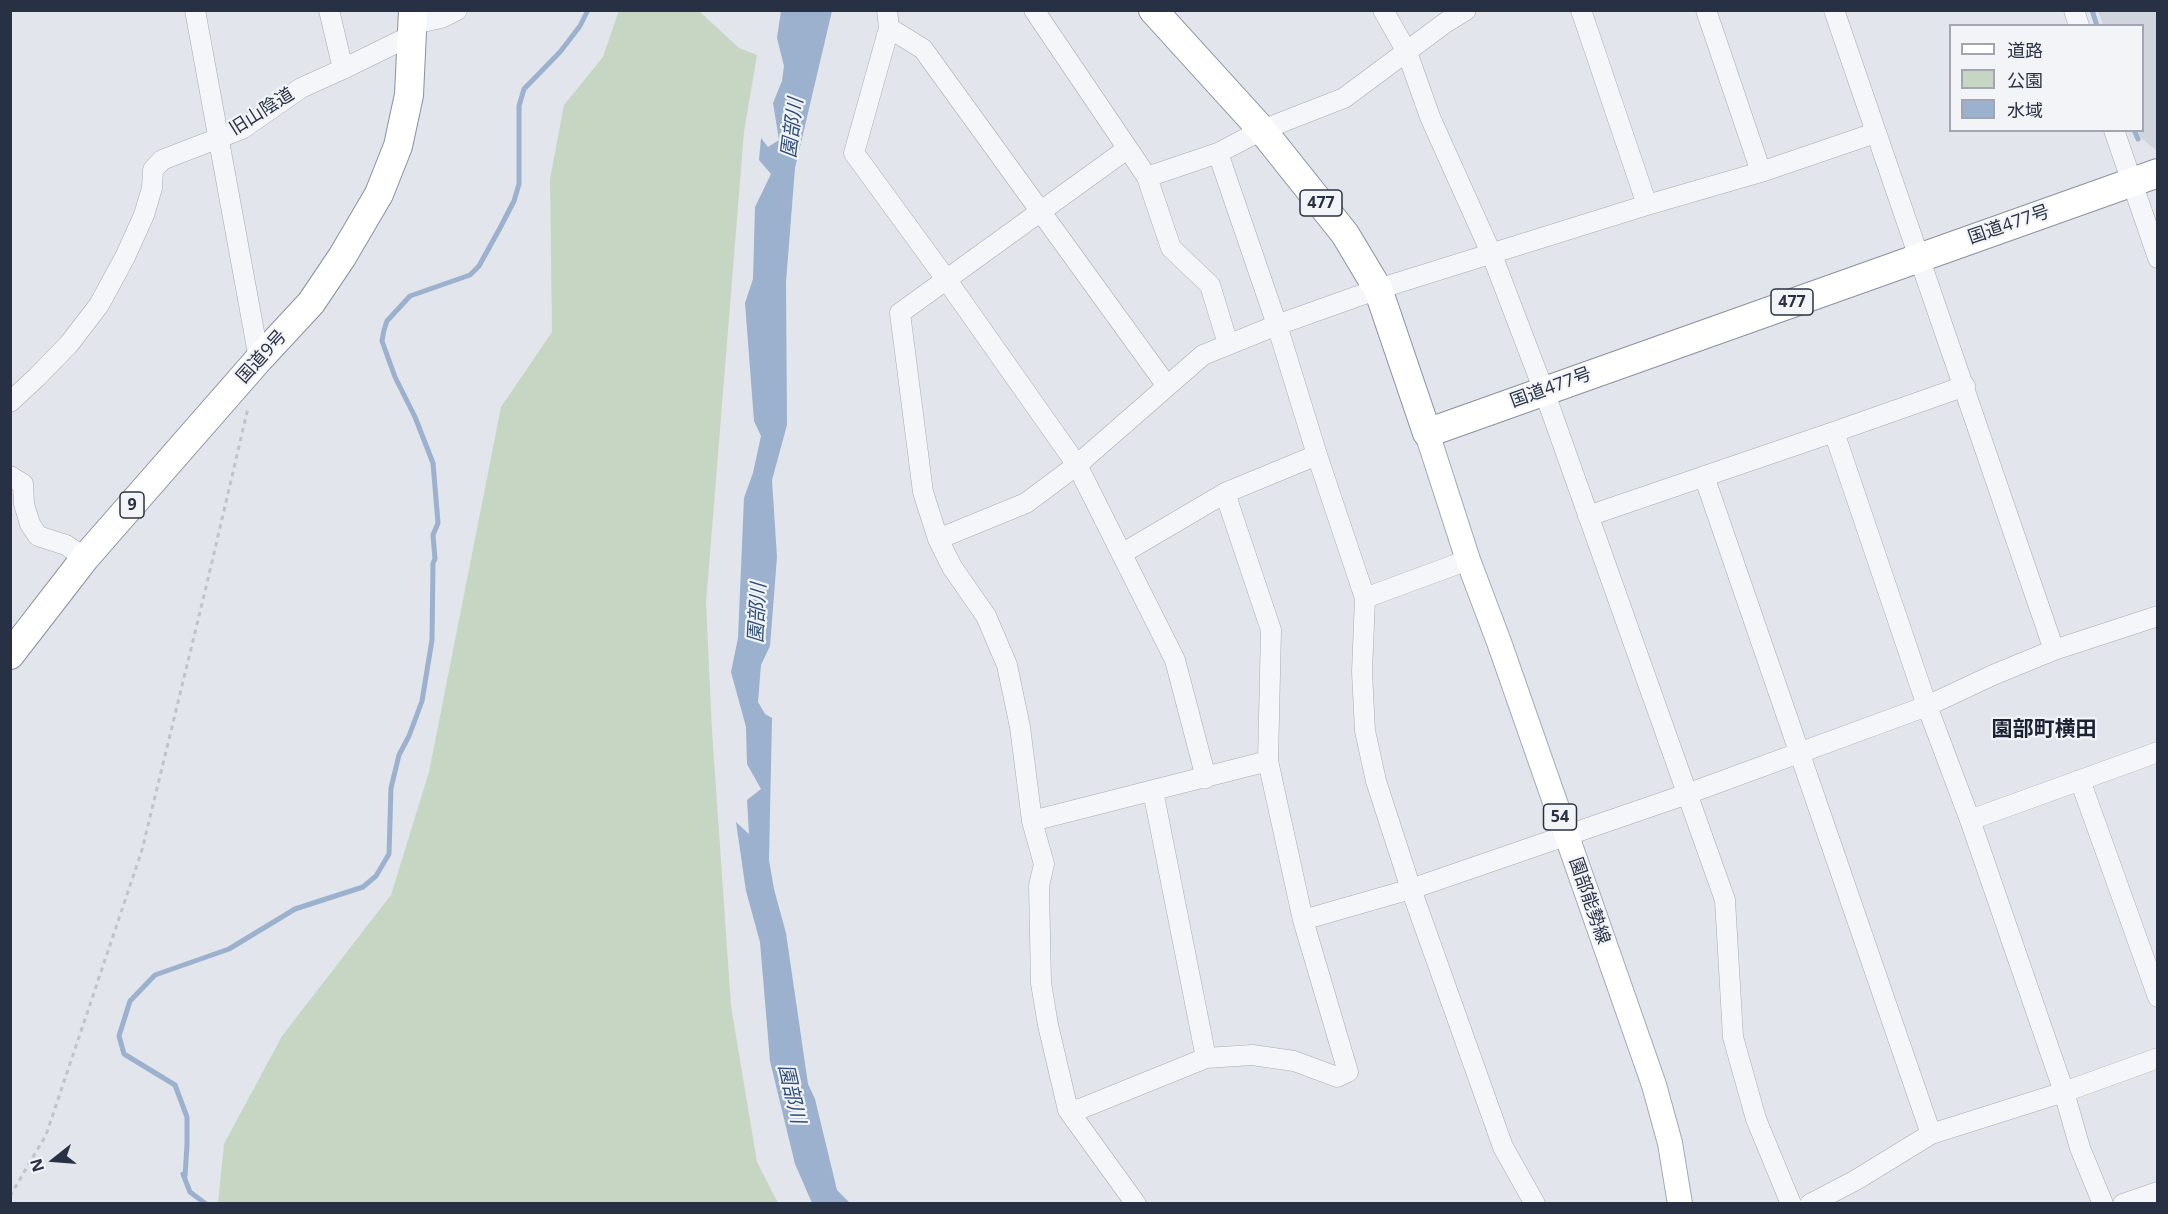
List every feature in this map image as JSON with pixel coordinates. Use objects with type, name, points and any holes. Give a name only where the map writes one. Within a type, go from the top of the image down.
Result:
[{"type":"highway","name":"477","points":[[1153,10],[1262,130],[1345,234],[1378,289],[1427,433]]},
{"type":"highway","name":"国道9号","points":[[10,655],[85,558],[311,303],[342,257],[379,194],[398,146],[409,95],[413,24]]},
{"type":"highway","name":"国道477号","points":[[1427,433],[2144,178]]},
{"type":"main road","name":"園部能勢線","points":[[1427,433],[1468,560],[1499,642],[1654,1085],[1670,1143],[1680,1203]]},
{"type":"street","points":[[10,402],[69,344],[99,305],[126,257],[144,215],[152,188],[153,170],[162,160],[218,139],[195,10]]},
{"type":"street","points":[[329,10],[344,69]]},
{"type":"street","name":"旧山陰道","points":[[259,359],[218,139],[242,129],[301,88],[400,40],[413,24],[441,18],[457,10]]},
{"type":"street","points":[[1034,10],[1147,177],[1171,248],[1210,285],[1228,344]]},
{"type":"street","points":[[1383,10],[1407,52],[1430,117],[1491,255],[1544,391],[1725,900],[1733,1036],[1756,1119],[1791,1203]]},
{"type":"street","points":[[1147,177],[1218,153],[1262,130],[1344,98],[1466,10]]},
{"type":"street","points":[[1581,10],[1647,205]]},
{"type":"street","points":[[1706,10],[1761,172]]},
{"type":"street","points":[[1834,10],[2055,650]]},
{"type":"street","points":[[1167,386],[923,49],[888,20],[854,153],[1077,465],[1175,660],[1206,778]]},
{"type":"street","points":[[2115,132],[2144,178],[2157,258]]},
{"type":"street","points":[[938,539],[1026,503],[1077,465],[1203,355],[1228,344],[1378,289],[1761,172],[1875,133]]},
{"type":"street","points":[[1127,149],[900,313],[923,492],[938,539],[952,567],[986,616],[1007,665],[1020,727],[1032,821],[1044,864],[1039,886],[1041,983],[1048,1025],[1068,1110],[1136,1203]]},
{"type":"street","points":[[1218,153],[1277,325],[1317,455],[1365,598],[1362,672],[1365,731],[1376,781],[1411,889],[1503,1147],[1535,1203]]},
{"type":"street","points":[[1588,516],[1965,386]]},
{"type":"street","points":[[1834,432],[2064,1092],[2080,1148],[2103,1203]]},
{"type":"street","points":[[1123,553],[1225,493],[1317,455]]},
{"type":"street","points":[[10,476],[23,484],[24,504],[30,524],[38,536],[66,546],[85,558]]},
{"type":"street","points":[[1704,476],[1931,1134]]},
{"type":"street","points":[[1068,1110],[1080,1109],[1206,1058],[1252,1055],[1294,1061],[1337,1077],[1348,1072],[1304,920],[1268,761],[1271,630],[1225,493]]},
{"type":"street","points":[[1365,598],[1468,560]]},
{"type":"street","points":[[1304,920],[1411,889],[1687,794],[1928,706],[1993,675],[2055,650],[2157,616]]},
{"type":"street","points":[[1970,820],[2157,752]]},
{"type":"street","points":[[1032,821],[1268,761]]},
{"type":"street","points":[[2080,780],[2157,997]]},
{"type":"street","points":[[1153,791],[1206,1058]]},
{"type":"street","points":[[1810,1203],[1856,1180],[1931,1134],[2064,1092],[2157,1058]]},
{"type":"street","points":[[2123,1203],[2157,1192]]},
{"type":"path","points":[[10,1196],[46,1135],[142,850],[210,572],[248,404]]},
{"type":"shaded area","points":[[2098,11],[2157,11],[2157,151],[2140,137],[2138,132],[2144,132],[2144,24],[2103,24]]},
{"type":"green space","points":[[619,10],[699,11],[739,48],[757,55],[744,132],[706,603],[712,731],[731,1006],[757,1162],[778,1203],[218,1203],[224,1144],[282,1036],[391,895],[429,772],[501,407],[552,332],[550,179],[564,105],[603,57]]},
{"type":"water","name":"園部川","points":[[781,11],[832,11],[795,168],[786,282],[787,425],[772,480],[777,557],[770,646],[761,665],[758,702],[765,714],[772,718],[769,860],[786,933],[808,1084],[815,1099],[837,1190],[850,1203],[812,1203],[795,1164],[770,1061],[760,942],[746,891],[736,822],[749,834],[747,800],[761,789],[747,764],[746,727],[731,672],[738,638],[744,498],[753,473],[761,436],[754,421],[745,303],[753,279],[755,207],[771,174],[759,160],[761,138],[768,147],[779,140],[773,103],[782,81],[784,66],[777,38]]},
{"type":"waterway","points":[[206,1204],[190,1192],[183,1174],[185,1176],[187,1117],[175,1085],[124,1054],[119,1036],[130,1001],[155,975],[229,949],[295,909],[363,887],[376,876],[389,854],[391,788],[399,755],[422,701],[432,640],[433,563],[435,559],[433,535],[438,523],[433,463],[415,417],[395,377],[382,341],[384,330],[387,321],[410,296],[470,275],[479,266],[514,201],[519,184],[519,106],[524,89],[560,52],[580,26],[588,10]]},
{"type":"waterway","points":[[2092,10],[2096,24]]},
{"type":"waterway","points":[[2135,132],[2138,139]]},
{"type":"district","name":"園部町横田","points":[[2044,730]]}]
